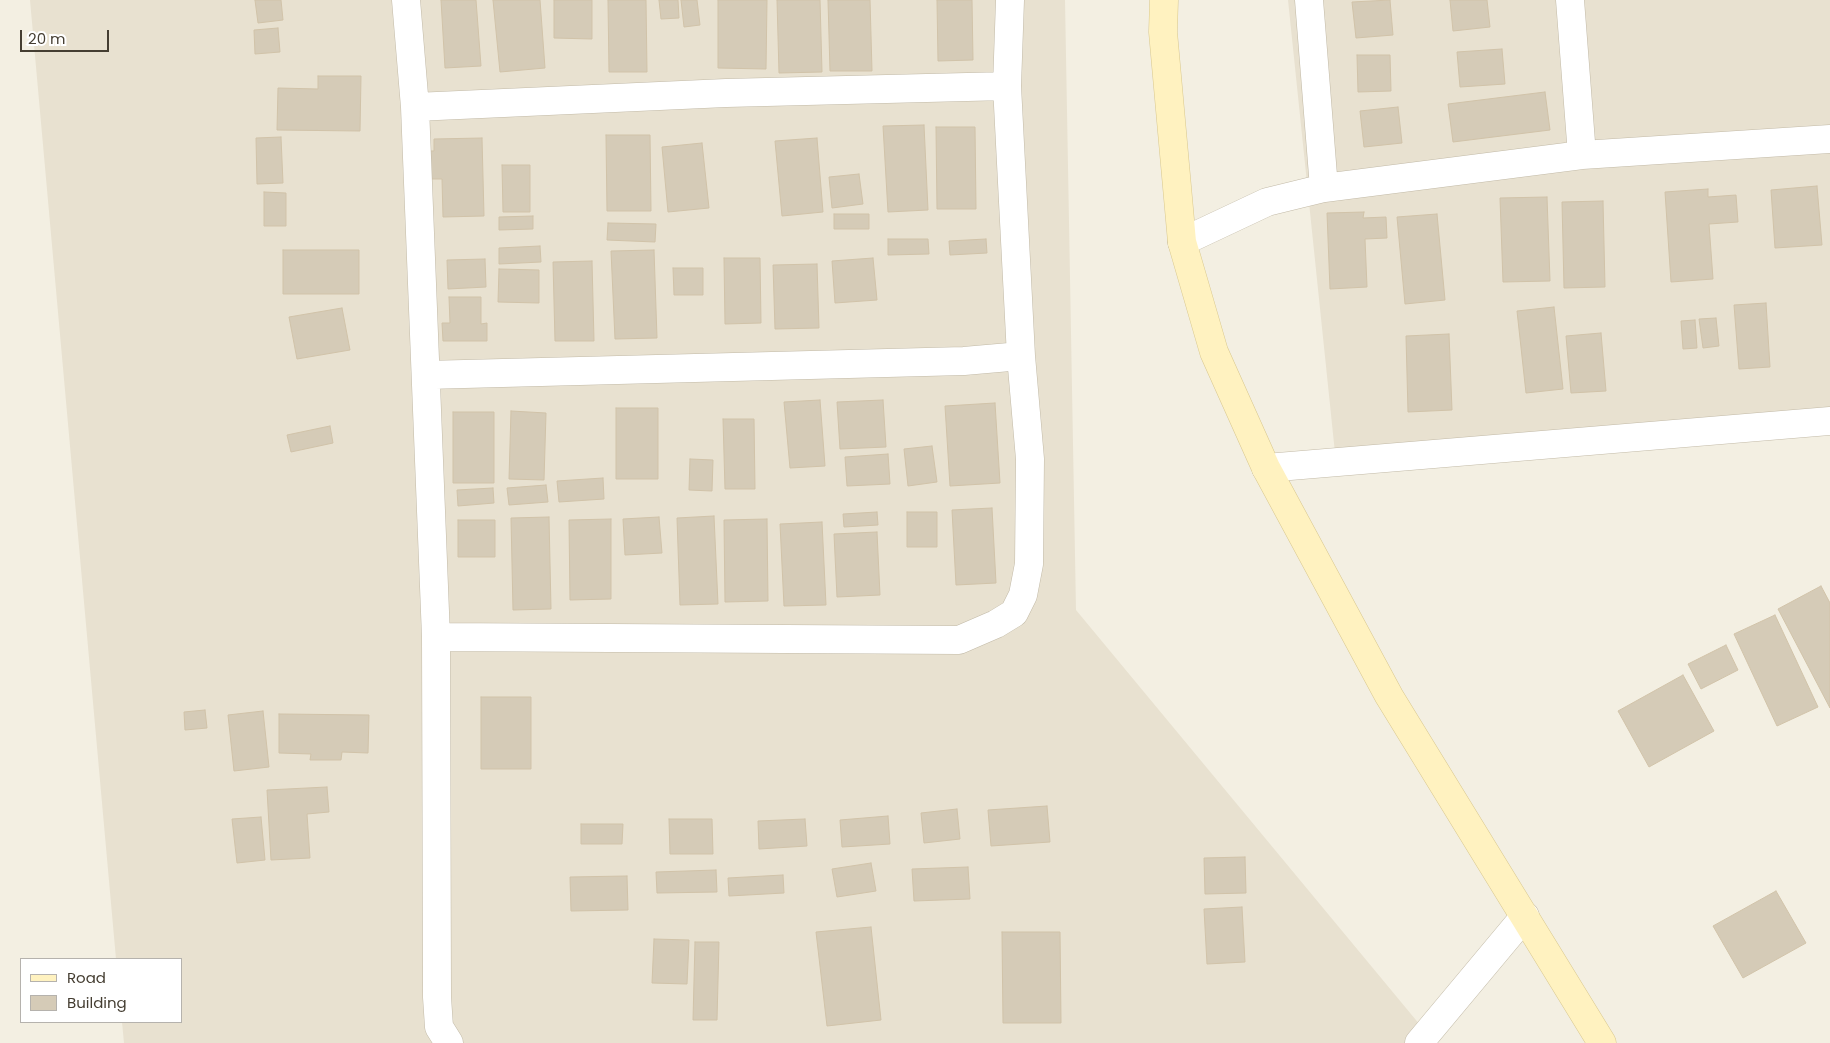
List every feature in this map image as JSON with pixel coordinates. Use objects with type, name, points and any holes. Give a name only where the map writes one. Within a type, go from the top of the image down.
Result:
[{"type":"street","points":[[406,0],[415,107],[436,637],[437,996],[439,1027],[449,1043]]},
{"type":"street","points":[[436,637],[959,640],[996,624],[1014,613],[1023,595],[1029,564],[1030,459],[1021,356],[1007,86],[1010,0]]},
{"type":"street","points":[[1164,0],[1163,32],[1182,242],[1214,352],[1266,468],[1390,696],[1602,1043]]},
{"type":"street","points":[[1309,0],[1324,188]]},
{"type":"street","points":[[1570,0],[1582,155]]},
{"type":"street","points":[[415,107],[726,93],[1007,86]]},
{"type":"street","points":[[1182,242],[1267,202],[1324,188],[1582,155],[1830,139]]},
{"type":"street","points":[[426,375],[964,361],[1021,356]]},
{"type":"street","points":[[1266,468],[1830,421]]},
{"type":"street","points":[[1419,1043],[1525,916]]},
{"type":"shaded area","points":[[30,0],[1065,0],[1076,610],[1435,1043],[124,1043],[122,1023],[182,1023],[182,958],[116,958]]},
{"type":"shaded area","points":[[1288,0],[1830,0],[1830,416],[1335,453]]},
{"type":"building","points":[[255,0],[281,0],[283,20],[258,23]]},
{"type":"building","points":[[441,0],[476,0],[481,66],[445,68]]},
{"type":"building","points":[[493,0],[540,0],[545,68],[500,72]]},
{"type":"building","points":[[554,0],[592,0],[592,39],[554,38]]},
{"type":"building","points":[[608,0],[646,0],[647,72],[609,72]]},
{"type":"building","points":[[659,0],[678,0],[679,18],[661,19]]},
{"type":"building","points":[[681,0],[697,0],[700,25],[684,27]]},
{"type":"building","points":[[718,0],[767,0],[766,69],[718,68]]},
{"type":"building","points":[[777,0],[820,0],[822,72],[779,73]]},
{"type":"building","points":[[828,0],[870,0],[872,71],[830,71]]},
{"type":"building","points":[[937,0],[972,0],[973,60],[938,61]]},
{"type":"building","points":[[1390,0],[1393,35],[1356,38],[1352,2]]},
{"type":"building","points":[[1450,0],[1487,0],[1490,27],[1453,31]]},
{"type":"building","points":[[278,28],[280,52],[255,54],[254,30]]},
{"type":"building","points":[[1502,49],[1505,84],[1460,87],[1457,52]]},
{"type":"building","points":[[1357,55],[1390,55],[1391,91],[1358,92]]},
{"type":"building","points":[[318,76],[361,76],[360,131],[277,130],[278,88],[318,89]]},
{"type":"building","points":[[1545,92],[1550,130],[1453,142],[1448,104]]},
{"type":"building","points":[[1398,107],[1402,143],[1364,147],[1360,111]]},
{"type":"building","points":[[924,125],[928,210],[888,212],[883,126]]},
{"type":"building","points":[[936,127],[975,127],[976,209],[937,209]]},
{"type":"building","points":[[606,135],[650,135],[651,211],[607,211]]},
{"type":"building","points":[[281,137],[283,183],[257,184],[256,138]]},
{"type":"building","points":[[482,138],[484,216],[443,217],[442,179],[427,179],[426,151],[434,151],[434,139]]},
{"type":"building","points":[[817,138],[823,212],[782,216],[775,141]]},
{"type":"building","points":[[702,143],[709,208],[668,212],[662,147]]},
{"type":"building","points":[[502,165],[530,165],[530,212],[503,212]]},
{"type":"building","points":[[859,174],[863,204],[832,208],[829,177]]},
{"type":"building","points":[[1817,186],[1822,245],[1775,248],[1771,190]]},
{"type":"building","points":[[1708,189],[1708,197],[1736,195],[1738,222],[1709,224],[1713,279],[1671,282],[1665,192]]},
{"type":"building","points":[[264,192],[286,193],[286,226],[264,226]]},
{"type":"building","points":[[1547,197],[1550,281],[1503,282],[1500,198]]},
{"type":"building","points":[[1603,201],[1605,287],[1564,288],[1562,202]]},
{"type":"building","points":[[1364,212],[1363,218],[1386,217],[1387,238],[1365,239],[1367,287],[1330,289],[1327,213]]},
{"type":"building","points":[[834,214],[869,214],[869,229],[834,229]]},
{"type":"building","points":[[1437,214],[1445,300],[1405,304],[1397,217]]},
{"type":"building","points":[[533,216],[533,229],[499,230],[499,217]]},
{"type":"building","points":[[608,223],[656,224],[655,242],[607,240]]},
{"type":"building","points":[[888,239],[928,239],[929,254],[888,255]]},
{"type":"building","points":[[986,239],[987,253],[950,255],[949,241]]},
{"type":"building","points":[[540,246],[541,262],[499,264],[499,248]]},
{"type":"building","points":[[283,250],[359,250],[359,294],[283,294]]},
{"type":"building","points":[[654,250],[657,338],[615,339],[611,251]]},
{"type":"building","points":[[724,258],[760,258],[761,323],[725,324]]},
{"type":"building","points":[[873,258],[877,300],[835,303],[832,261]]},
{"type":"building","points":[[485,259],[486,287],[448,289],[447,260]]},
{"type":"building","points":[[592,261],[594,341],[555,341],[553,262]]},
{"type":"building","points":[[817,264],[819,328],[775,329],[773,265]]},
{"type":"building","points":[[673,268],[703,268],[703,295],[674,295]]},
{"type":"building","points":[[499,269],[539,270],[539,303],[498,302]]},
{"type":"building","points":[[449,297],[481,297],[481,324],[487,323],[487,341],[443,341],[442,323],[450,323]]},
{"type":"building","points":[[1766,303],[1770,367],[1739,369],[1734,305]]},
{"type":"building","points":[[1554,307],[1563,389],[1526,393],[1517,311]]},
{"type":"building","points":[[342,308],[350,350],[297,359],[289,317]]},
{"type":"building","points":[[1716,318],[1719,346],[1703,348],[1699,319]]},
{"type":"building","points":[[1695,320],[1697,348],[1683,349],[1681,321]]},
{"type":"building","points":[[1601,333],[1606,391],[1571,393],[1566,336]]},
{"type":"building","points":[[1449,334],[1452,410],[1408,412],[1406,336]]},
{"type":"building","points":[[820,400],[825,466],[790,468],[784,402]]},
{"type":"building","points":[[883,400],[886,447],[840,449],[837,402]]},
{"type":"building","points":[[995,403],[1000,483],[950,486],[945,406]]},
{"type":"building","points":[[616,408],[658,408],[658,479],[616,479]]},
{"type":"building","points":[[511,411],[546,413],[544,480],[509,479]]},
{"type":"building","points":[[453,412],[494,412],[494,483],[453,483]]},
{"type":"building","points":[[723,419],[754,419],[755,489],[725,489]]},
{"type":"building","points":[[330,426],[333,443],[291,452],[287,435]]},
{"type":"building","points":[[932,446],[937,482],[908,486],[904,449]]},
{"type":"building","points":[[888,454],[890,484],[847,486],[845,457]]},
{"type":"building","points":[[690,459],[713,460],[712,491],[689,490]]},
{"type":"building","points":[[603,478],[604,499],[559,502],[557,481]]},
{"type":"building","points":[[546,485],[548,502],[509,505],[507,488]]},
{"type":"building","points":[[493,488],[494,503],[458,506],[457,490]]},
{"type":"building","points":[[992,508],[996,583],[956,585],[952,510]]},
{"type":"building","points":[[877,512],[878,525],[844,527],[843,514]]},
{"type":"building","points":[[907,512],[937,512],[937,547],[907,547]]},
{"type":"building","points":[[714,516],[718,604],[680,605],[677,518]]},
{"type":"building","points":[[549,517],[551,609],[513,610],[511,518]]},
{"type":"building","points":[[659,517],[662,553],[625,555],[623,519]]},
{"type":"building","points":[[611,519],[611,599],[570,600],[569,520]]},
{"type":"building","points":[[767,519],[768,601],[725,602],[724,520]]},
{"type":"building","points":[[458,520],[495,520],[495,557],[458,557]]},
{"type":"building","points":[[822,522],[826,605],[784,606],[780,524]]},
{"type":"building","points":[[877,532],[880,595],[837,597],[834,534]]},
{"type":"building","points":[[1821,586],[1830,603],[1830,708],[1778,609]]},
{"type":"building","points":[[1775,615],[1818,707],[1777,726],[1734,634]]},
{"type":"building","points":[[1726,645],[1738,670],[1701,689],[1688,664]]},
{"type":"building","points":[[1683,675],[1714,731],[1649,767],[1618,711]]},
{"type":"building","points":[[481,697],[531,697],[531,769],[481,769]]},
{"type":"building","points":[[205,710],[207,728],[185,730],[184,712]]},
{"type":"building","points":[[263,711],[269,767],[234,771],[228,715]]},
{"type":"building","points":[[279,714],[369,715],[368,753],[342,752],[341,760],[310,760],[311,754],[279,753]]},
{"type":"building","points":[[327,787],[329,812],[307,814],[310,858],[271,860],[267,790]]},
{"type":"building","points":[[1047,806],[1050,842],[991,846],[988,810]]},
{"type":"building","points":[[957,809],[960,839],[924,843],[921,813]]},
{"type":"building","points":[[888,816],[890,844],[842,847],[840,820]]},
{"type":"building","points":[[261,817],[265,860],[237,863],[232,819]]},
{"type":"building","points":[[669,819],[712,819],[713,854],[670,854]]},
{"type":"building","points":[[805,819],[807,846],[759,849],[758,821]]},
{"type":"building","points":[[581,824],[623,824],[622,844],[581,844]]},
{"type":"building","points":[[1245,857],[1246,893],[1205,894],[1204,858]]},
{"type":"building","points":[[871,863],[876,891],[837,897],[832,869]]},
{"type":"building","points":[[968,867],[970,899],[914,901],[912,869]]},
{"type":"building","points":[[716,870],[717,892],[657,893],[656,872]]},
{"type":"building","points":[[783,875],[784,893],[729,896],[728,878]]},
{"type":"building","points":[[627,876],[628,910],[571,911],[570,877]]},
{"type":"building","points":[[1776,891],[1806,943],[1743,978],[1713,926]]},
{"type":"building","points":[[1242,907],[1245,962],[1207,964],[1204,909]]},
{"type":"building","points":[[871,927],[881,1020],[827,1026],[816,932]]},
{"type":"building","points":[[1002,932],[1060,932],[1061,1023],[1003,1023]]},
{"type":"building","points":[[654,939],[689,940],[687,984],[652,983]]},
{"type":"building","points":[[695,942],[719,942],[717,1020],[693,1020]]}]
